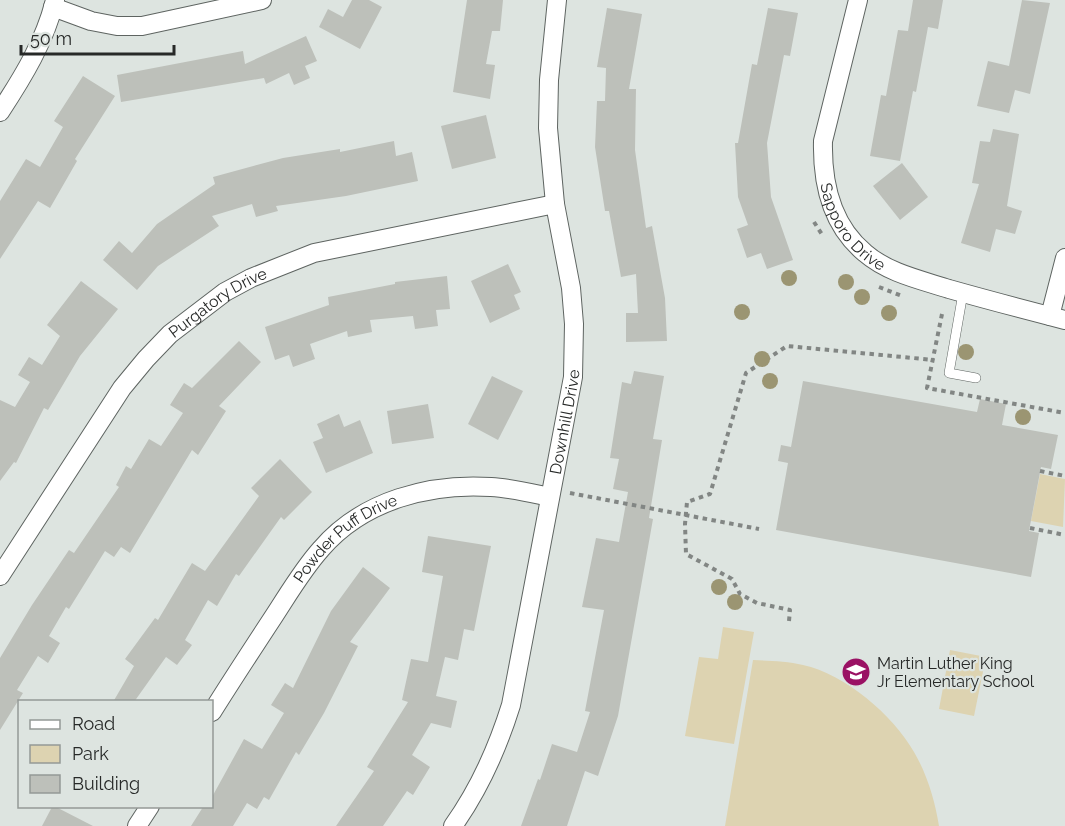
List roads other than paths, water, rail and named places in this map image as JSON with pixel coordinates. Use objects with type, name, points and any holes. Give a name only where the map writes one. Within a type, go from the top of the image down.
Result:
[{"type":"street","points":[[0,112],[37,51],[54,4],[91,21],[117,26],[142,26],[262,0]]},
{"type":"street","name":"Downhill Drive","points":[[453,826],[473,798],[490,763],[511,705],[573,377],[574,324],[571,288],[555,204],[547,107],[557,0]]},
{"type":"street","name":"Sapporo Drive","points":[[858,0],[823,141],[822,164],[826,190],[835,214],[865,254],[889,268],[919,280],[1058,318]]},
{"type":"street","name":"Purgatory Drive","points":[[0,576],[122,388],[170,334],[225,292],[251,278],[314,253],[555,204]]},
{"type":"street","points":[[1058,318],[1065,258]]},
{"type":"street","name":"Powder Puff Drive","points":[[213,710],[298,579],[322,547],[349,523],[376,507],[404,496],[437,488],[493,486],[550,497]]},
{"type":"street","points":[[137,826],[149,808]]},
{"type":"lane","points":[[963,292],[949,373],[976,378]]},
{"type":"place","name":"Martin Luther King Jr Elementary School","points":[[856,672]]}]
